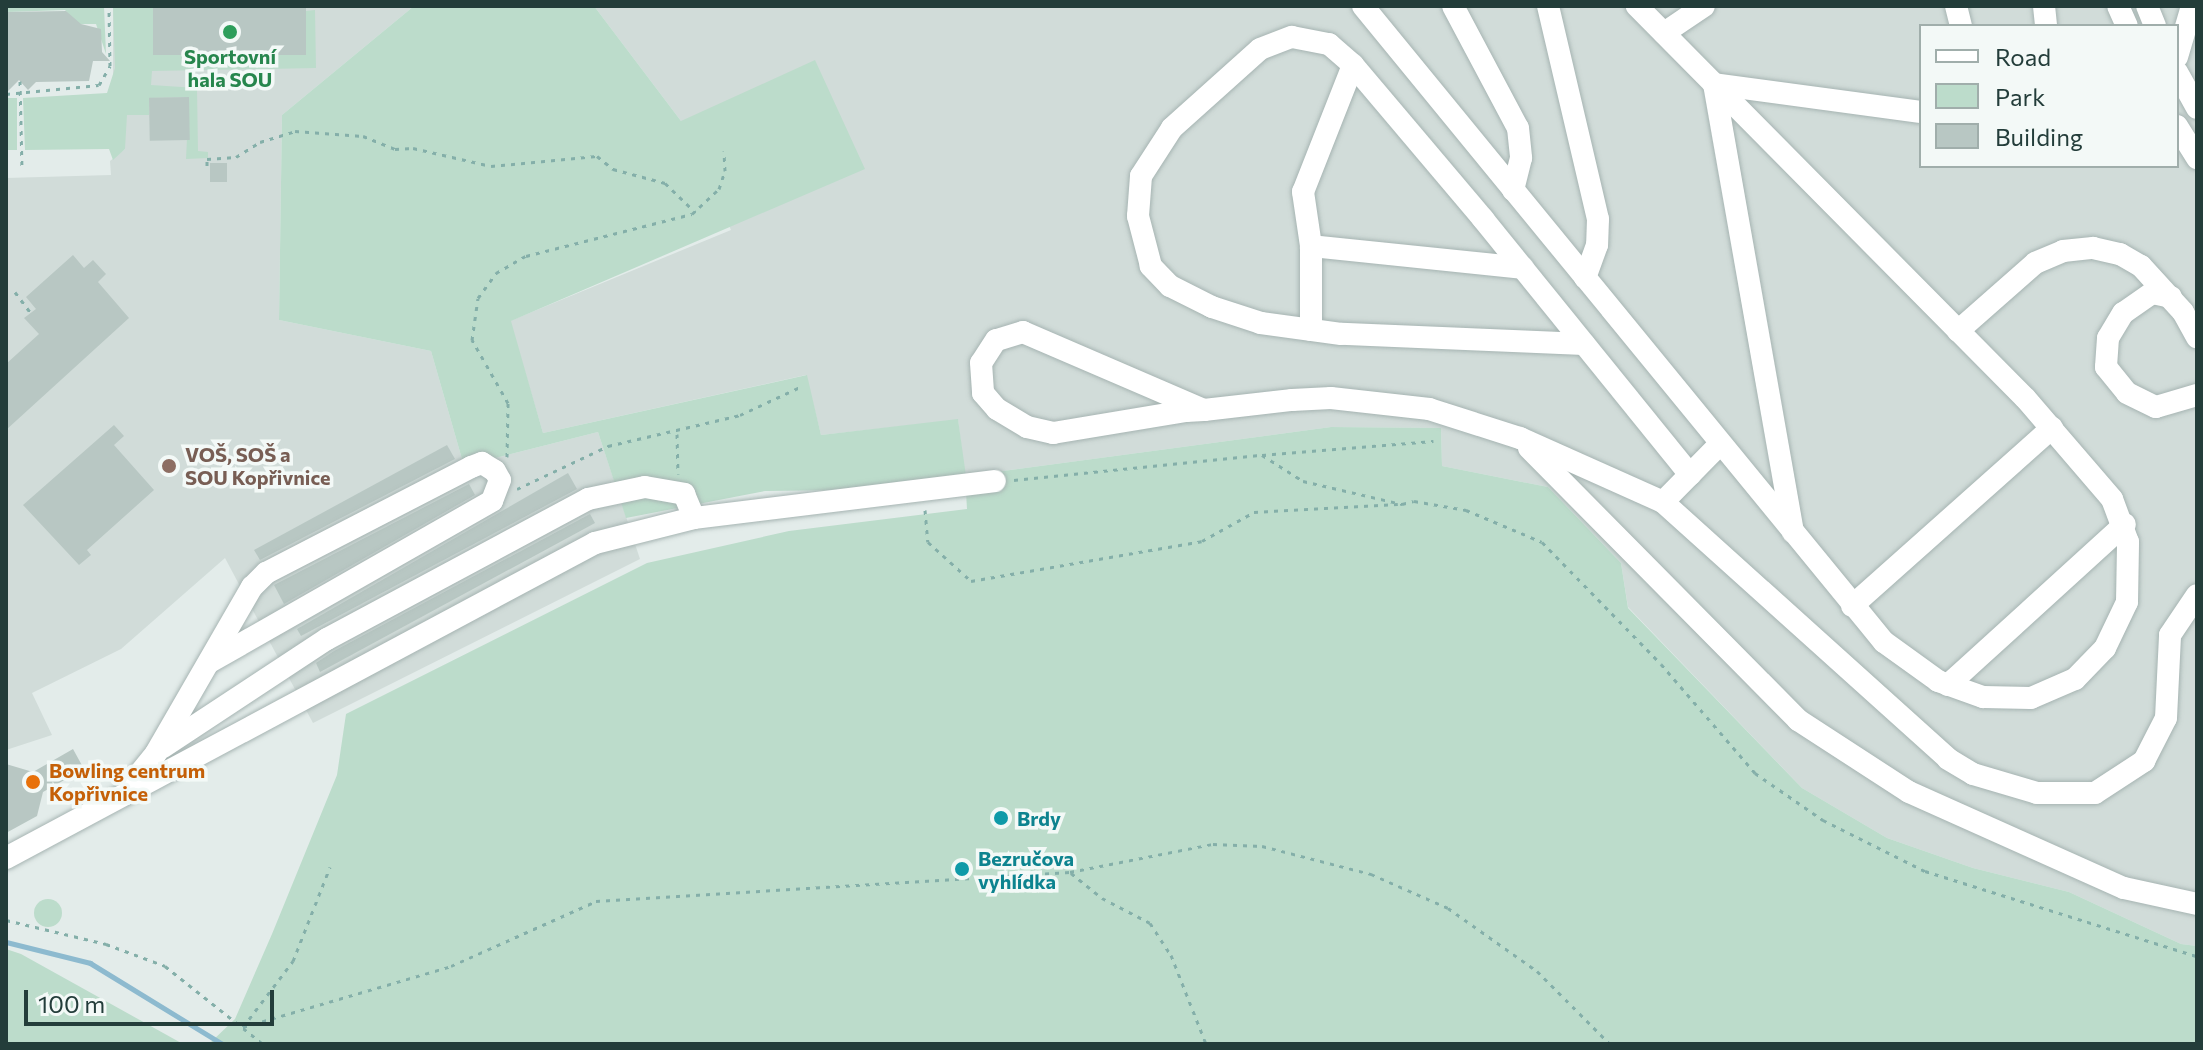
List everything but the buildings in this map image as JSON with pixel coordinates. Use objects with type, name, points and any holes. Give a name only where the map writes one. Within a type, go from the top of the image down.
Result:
[{"type":"street","points":[[1363,6],[1852,606],[1901,657],[1948,685],[1983,697],[2023,699],[2053,691],[2085,670],[2114,634],[2127,602],[2131,565],[2125,524],[2106,489],[1958,331],[1637,6]]},
{"type":"street","points":[[1453,6],[1518,128],[1521,158],[1513,190]]},
{"type":"street","points":[[1548,6],[1598,219],[1597,245],[1585,278]]},
{"type":"street","points":[[1664,33],[1704,6]]},
{"type":"street","points":[[2179,50],[2192,6]]},
{"type":"street","points":[[1584,344],[1311,330],[1242,318],[1170,286],[1151,266],[1143,245],[1139,186],[1148,160],[1172,128],[1265,46],[1310,38],[1329,44],[1353,65],[1523,268],[1690,475]]},
{"type":"street","points":[[1311,330],[1311,246],[1303,192],[1353,65]]},
{"type":"street","points":[[2179,76],[2197,108]]},
{"type":"street","points":[[1714,84],[1919,112]]},
{"type":"street","points":[[1714,84],[1793,533]]},
{"type":"street","points":[[2179,131],[2189,154]]},
{"type":"street","points":[[1311,246],[1523,268]]},
{"type":"street","points":[[1958,331],[2035,263],[2077,249],[2106,249],[2131,259],[2171,297],[2197,337]]},
{"type":"street","points":[[2171,297],[2152,293],[2123,313],[2108,338],[2106,367],[2127,393],[2156,407],[2197,395]]},
{"type":"street","points":[[1204,410],[1023,332],[996,340],[981,363],[981,385],[990,403],[1014,420],[1047,432],[1085,432],[1204,410],[1292,400],[1373,401],[1429,409],[1520,438],[1663,502],[1948,759],[1973,774],[2037,793],[2095,793],[2144,761],[2166,718],[2170,635],[2197,595]]},
{"type":"street","points":[[1852,606],[2052,428]]},
{"type":"street","points":[[1520,438],[1798,720],[1909,792],[2124,888],[2197,904]]},
{"type":"street","points":[[1663,502],[1720,444]]},
{"type":"street","points":[[125,791],[156,753],[252,587],[266,573],[471,467],[490,466],[496,491],[210,662]]},
{"type":"street","points":[[6,858],[125,791],[188,762],[573,554],[630,531],[694,518],[995,481]]},
{"type":"street","points":[[156,753],[182,730],[327,639],[588,499],[645,487],[684,494],[694,518]]},
{"type":"street","points":[[1948,685],[2125,524]]},
{"type":"path","points":[[6,94],[99,85],[110,66],[109,6]]},
{"type":"path","points":[[20,81],[22,170]]},
{"type":"path","points":[[207,166],[207,159],[236,157],[260,142],[295,131],[363,136],[395,149],[413,148],[491,166],[597,156],[613,169],[665,183],[695,212]]},
{"type":"path","points":[[496,491],[510,439],[508,403],[472,340],[478,298],[496,273],[526,256],[695,212],[719,189],[725,171],[724,151]]},
{"type":"path","points":[[15,292],[31,313]]},
{"type":"path","points":[[496,491],[608,446],[677,434],[740,415],[800,387]]},
{"type":"path","points":[[677,434],[675,468],[684,494]]},
{"type":"path","points":[[995,481],[1433,441]]},
{"type":"path","points":[[1262,455],[1303,481],[1402,504]]},
{"type":"path","points":[[923,491],[928,542],[971,581],[1202,541],[1254,512],[1414,501],[1466,510],[1542,542],[1661,664],[1755,773],[1823,820],[1925,871],[2197,956]]},
{"type":"path","points":[[243,1027],[451,966],[596,901],[1070,872],[1213,844],[1262,846],[1371,874],[1448,908],[1537,971],[1610,1044]]},
{"type":"path","points":[[243,1027],[293,961],[330,867]]},
{"type":"path","points":[[1070,872],[1102,898],[1150,923],[1171,955],[1206,1044]]},
{"type":"path","points":[[6,920],[106,944],[165,966],[263,1044]]},
{"type":"shaded area","name":"VOŠ, SOŠ a SOU Kopřivnice","points":[[113,6],[414,6],[282,115],[279,320],[431,351],[464,466],[598,432],[640,559],[313,723],[225,558],[121,649],[32,693],[52,735],[6,750],[6,178],[111,175],[110,161],[125,149],[113,81]]},
{"type":"shaded area","points":[[594,6],[2197,6],[2197,946],[2181,944],[2069,892],[1973,868],[1887,838],[1802,788],[1628,607],[1621,563],[1548,487],[1442,466],[1441,428],[1331,427],[965,476],[958,420],[821,435],[806,375],[543,433],[510,321],[731,230],[681,121]]},
{"type":"green space","points":[[6,6],[104,6],[106,54],[96,24],[77,24],[65,10],[7,12]]},
{"type":"green space","points":[[113,6],[153,6],[154,55],[306,53],[306,11],[315,10],[316,68],[152,71],[151,85],[197,88],[198,151],[208,152],[208,158],[186,159],[189,97],[149,98],[149,115],[127,115],[125,149],[113,160],[109,149],[25,150],[23,98],[107,93],[115,68]]},
{"type":"green space","points":[[414,6],[594,6],[681,121],[815,60],[865,169],[511,321],[543,433],[807,375],[821,435],[958,419],[966,476],[1331,427],[1441,428],[1442,466],[1548,487],[1621,563],[1628,608],[1802,788],[1887,838],[1973,868],[2069,892],[2181,944],[2197,946],[2197,1044],[209,1044],[235,1019],[272,934],[337,775],[346,714],[647,563],[789,531],[967,509],[965,476],[846,490],[765,491],[626,518],[598,432],[464,466],[431,351],[279,320],[282,115]]},
{"type":"green space","points":[[6,98],[17,98],[17,150],[6,150]]},
{"type":"green space","points":[[48,899],[58,903],[62,913],[58,923],[48,927],[38,923],[34,913],[38,903]]},
{"type":"green space","points":[[6,949],[21,954],[183,1044],[6,1044]]},
{"type":"waterway","points":[[6,942],[90,963],[222,1044]]},
{"type":"place","name":"Sportovní hala SOU","points":[[230,32]]},
{"type":"place","name":"VOŠ, SOŠ a SOU Kopřivnice","points":[[169,466]]},
{"type":"place","name":"Bowling centrum Kopřivnice","points":[[33,782]]},
{"type":"place","name":"Brdy","points":[[1001,818]]},
{"type":"place","name":"Bezručova vyhlídka","points":[[962,869]]}]
